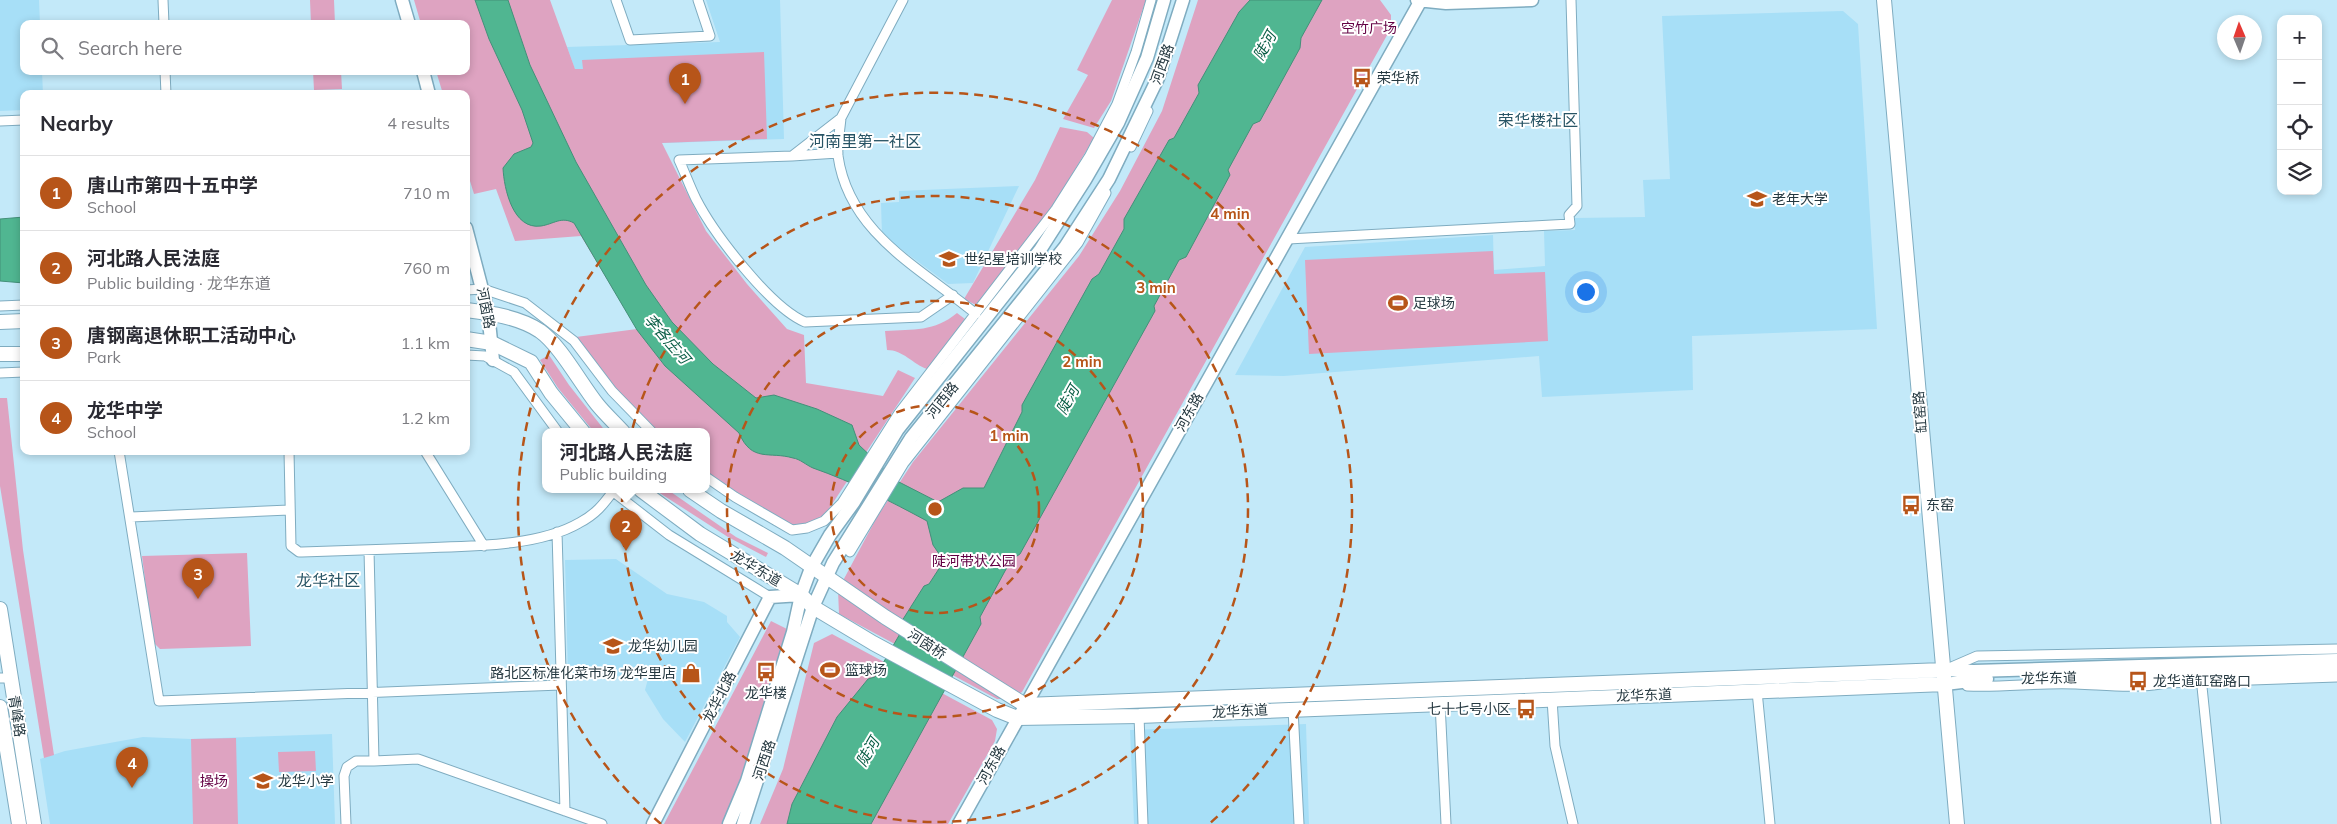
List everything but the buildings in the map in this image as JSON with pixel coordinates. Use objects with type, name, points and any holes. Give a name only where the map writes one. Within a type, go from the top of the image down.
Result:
[{"type":"main road","points":[[402,0],[408,20]]},
{"type":"main road","name":"河西路","points":[[729,824],[750,772],[793,632],[801,595],[811,568],[880,449],[1040,250],[1085,180],[1118,123],[1147,58],[1164,0]]},
{"type":"main road","name":"河西路","points":[[743,824],[813,607],[827,578],[900,462],[911,438],[1065,247],[1109,179],[1158,78],[1183,0]]},
{"type":"main road","points":[[1419,0],[1446,3],[1532,0]]},
{"type":"main road","name":"河东路","points":[[958,824],[1288,239],[1419,0]]},
{"type":"main road","name":"缸窑路","points":[[1884,0],[1957,824]]},
{"type":"main road","points":[[424,75],[428,90]]},
{"type":"main road","name":"河茵路","points":[[470,242],[488,312],[493,360]]},
{"type":"main road","points":[[470,310],[488,312],[540,331],[565,360],[598,405],[619,428]]},
{"type":"main road","points":[[0,322],[20,321]]},
{"type":"main road","points":[[470,340],[492,343],[531,362],[551,393],[580,428]]},
{"type":"main road","points":[[0,354],[20,354]]},
{"type":"main road","name":"龙华东道","points":[[645,493],[700,534],[801,595],[813,607],[873,643]]},
{"type":"main road","points":[[694,493],[721,511],[785,548],[827,578]]},
{"type":"main road","name":"河茵桥","points":[[827,578],[970,672],[1025,705]]},
{"type":"main road","points":[[770,597],[801,595]]},
{"type":"main road","name":"龙华北路","points":[[653,824],[770,597]]},
{"type":"main road","name":"青峰路","points":[[0,609],[5,678],[34,824]]},
{"type":"main road","name":"河茵桥","points":[[873,643],[959,689]]},
{"type":"main road","name":"龙华东道","points":[[2202,674],[2337,660]]},
{"type":"main road","name":"龙华东道","points":[[1025,705],[1944,677],[1975,680],[2337,670]]},
{"type":"main road","name":"龙华东道","points":[[959,689],[1017,718],[1139,716],[1758,691],[1944,677]]},
{"type":"main road","name":"青峰路","points":[[0,707],[19,824]]},
{"type":"street","points":[[163,0],[164,20]]},
{"type":"street","points":[[616,0],[630,40],[710,36],[698,0]]},
{"type":"street","points":[[903,0],[841,118],[838,153],[842,174],[862,216],[877,236],[891,250],[976,314]]},
{"type":"street","points":[[880,449],[899,413],[1056,209],[1089,157],[1117,104],[1136,52],[1151,0]]},
{"type":"street","points":[[900,462],[1078,243],[1141,128],[1162,80],[1189,0]]},
{"type":"street","points":[[1288,239],[1570,224],[1569,215],[1577,206],[1571,0]]},
{"type":"street","points":[[165,75],[166,90]]},
{"type":"street","points":[[792,156],[841,118]]},
{"type":"street","points":[[0,121],[20,120]]},
{"type":"street","points":[[838,153],[679,160],[697,201],[726,243],[762,289],[792,316],[805,322],[921,317],[953,295]]},
{"type":"street","points":[[470,290],[483,289],[525,304],[574,341],[612,391],[648,428]]},
{"type":"street","points":[[0,306],[20,305]]},
{"type":"street","points":[[470,355],[484,356],[514,372],[555,428]]},
{"type":"street","points":[[0,373],[20,372]]},
{"type":"street","points":[[120,455],[159,701],[561,685]]},
{"type":"street","points":[[289,455],[291,546],[299,552],[484,546],[557,532],[578,524],[603,507],[611,493]]},
{"type":"street","points":[[427,455],[484,546]]},
{"type":"street","points":[[710,480],[735,497],[792,530],[807,528],[824,521],[848,503]]},
{"type":"street","points":[[617,493],[669,535],[770,597]]},
{"type":"street","points":[[850,552],[871,509]]},
{"type":"street","points":[[131,517],[290,510]]},
{"type":"street","points":[[557,532],[565,811]]},
{"type":"street","points":[[369,550],[374,761]]},
{"type":"street","points":[[1944,677],[1977,656],[2337,649]]},
{"type":"street","points":[[2216,824],[2202,674],[2337,677]]},
{"type":"street","points":[[1758,691],[1770,824]]},
{"type":"street","points":[[1552,699],[1555,746],[1573,824]]},
{"type":"street","points":[[1440,703],[1446,824]]},
{"type":"street","points":[[1293,709],[1299,824]]},
{"type":"street","points":[[1139,716],[1143,824]]},
{"type":"street","points":[[346,824],[344,776],[347,767],[356,761],[418,759],[602,824]]},
{"type":"shaded area","points":[[0,0],[39,0],[40,20],[20,20],[20,75],[42,75],[43,90],[20,90],[20,110],[0,111]]},
{"type":"shaded area","points":[[706,0],[780,0],[784,139],[602,145],[567,47],[720,42]]},
{"type":"shaded area","name":"老年大学","points":[[1843,11],[1858,24],[1877,329],[1692,336],[1693,390],[1542,397],[1539,356],[1284,376],[1235,375],[1305,247],[1493,235],[1494,270],[1545,266],[1544,231],[1575,230],[1575,218],[1645,217],[1643,180],[1670,179],[1662,16]]},
{"type":"shaded area","name":"世纪星培训学校","points":[[1019,186],[973,283],[948,284],[882,235],[881,203],[899,202],[899,191]]},
{"type":"shaded area","points":[[616,559],[667,594],[704,602],[727,616],[727,622],[740,637],[685,742],[663,719],[645,690],[649,675],[568,677],[565,560]]},
{"type":"shaded area","points":[[1306,724],[1309,824],[1134,824],[1130,730]]},
{"type":"shaded area","points":[[332,734],[335,824],[50,824],[40,759],[65,751],[143,737],[191,739]]},
{"type":"green space","points":[[310,0],[334,0],[335,20],[311,20]]},
{"type":"green space","points":[[414,0],[550,0],[575,69],[583,69],[582,60],[764,52],[767,139],[662,143],[706,231],[747,284],[787,329],[804,335],[806,383],[883,396],[898,370],[915,378],[821,521],[794,526],[710,476],[710,428],[653,428],[612,387],[576,337],[637,329],[581,236],[515,241],[496,189],[474,194],[470,181],[470,90],[442,90],[437,75],[470,75],[470,20],[420,20]]},
{"type":"green space","points":[[1112,0],[1146,0],[1111,101],[1094,128],[1063,119],[1088,75],[1077,70]]},
{"type":"green space","name":"陡河带状公园","points":[[1198,0],[1380,0],[1391,15],[1391,28],[1022,692],[1009,699],[997,699],[839,614],[838,590],[877,517],[913,462],[1079,256],[1120,191],[1162,111]]},
{"type":"green space","points":[[313,75],[341,75],[342,89],[314,90]]},
{"type":"green space","points":[[1060,127],[1087,132],[1094,138],[1051,209],[976,305],[964,299],[1035,180]]},
{"type":"green space","points":[[1493,251],[1494,274],[1545,272],[1548,341],[1309,354],[1305,260]]},
{"type":"green space","points":[[957,313],[965,319],[927,369],[898,352],[887,350],[885,331],[932,327]]},
{"type":"green space","points":[[549,355],[569,385],[603,428],[591,428],[558,388],[540,360]]},
{"type":"green space","points":[[0,398],[7,398],[23,550],[54,755],[44,758],[0,486]]},
{"type":"green space","points":[[660,493],[672,493],[736,537],[768,553],[766,557],[728,537]]},
{"type":"green space","points":[[247,553],[251,646],[160,649],[153,642],[142,556]]},
{"type":"green space","points":[[771,621],[789,630],[747,772],[725,824],[664,824]]},
{"type":"green space","points":[[832,634],[992,720],[997,729],[995,741],[948,824],[760,824],[783,769],[814,643]]},
{"type":"green space","name":"操场","points":[[236,738],[238,824],[193,824],[191,739]]},
{"type":"green space","points":[[315,751],[316,771],[279,772],[278,752]]},
{"type":"water","points":[[475,0],[508,0],[530,65],[576,162],[646,285],[672,322],[713,364],[756,398],[774,395],[817,409],[852,425],[859,445],[897,481],[938,502],[963,488],[984,488],[1022,412],[1022,405],[1092,279],[1099,274],[1124,229],[1124,219],[1169,140],[1174,138],[1199,93],[1198,85],[1239,12],[1250,0],[1322,0],[1301,38],[1300,48],[1260,121],[1253,124],[1228,170],[1230,175],[1186,257],[1179,260],[1154,306],[1155,311],[1020,554],[1011,560],[980,617],[981,624],[871,824],[787,824],[792,804],[837,717],[868,679],[875,677],[901,632],[900,624],[924,586],[929,584],[944,561],[933,545],[927,521],[871,492],[798,460],[784,456],[762,454],[750,449],[739,433],[665,366],[637,330],[574,223],[561,220],[541,226],[531,226],[523,222],[517,215],[508,197],[503,168],[514,154],[531,147],[533,143],[522,110],[489,39]]},
{"type":"water","points":[[20,217],[20,283],[0,281],[0,219]]},
{"type":"place","name":"荣华桥","points":[[1362,78]]},
{"type":"place","name":"唐山市第四十五中学","points":[[685,104]]},
{"type":"place","name":"老年大学","points":[[1757,199]]},
{"type":"place","name":"世纪星培训学校","points":[[949,259]]},
{"type":"place","name":"足球场","points":[[1398,303]]},
{"type":"place","name":"东窑","points":[[1911,505]]},
{"type":"place","name":"河北路人民法庭","points":[[626,551]]},
{"type":"place","name":"唐钢离退休职工活动中心","points":[[198,599]]},
{"type":"place","name":"龙华幼儿园","points":[[613,646]]},
{"type":"place","name":"篮球场","points":[[830,670]]},
{"type":"place","name":"龙华楼","points":[[766,672]]},
{"type":"place","name":"路北区标准化菜市场 龙华里店","points":[[691,673]]},
{"type":"place","name":"龙华道缸窑路口","points":[[2138,681]]},
{"type":"place","name":"七十七号小区","points":[[1526,709]]},
{"type":"place","name":"龙华小学","points":[[263,781]]},
{"type":"place","name":"龙华中学","points":[[132,788]]},
{"type":"district","name":"荣华楼社区","points":[[1538,120]]},
{"type":"district","name":"河南里第一社区","points":[[865,141]]},
{"type":"district","name":"龙华社区","points":[[328,580]]},
{"type":"park label","name":"空竹广场","points":[[1369,28]]},
{"type":"water label","name":"陡河","points":[[1265,46]]},
{"type":"water label","name":"李各庄河","points":[[667,339]]},
{"type":"water label","name":"陡河","points":[[1068,400]]},
{"type":"water label","name":"陡河","points":[[868,752]]}]
